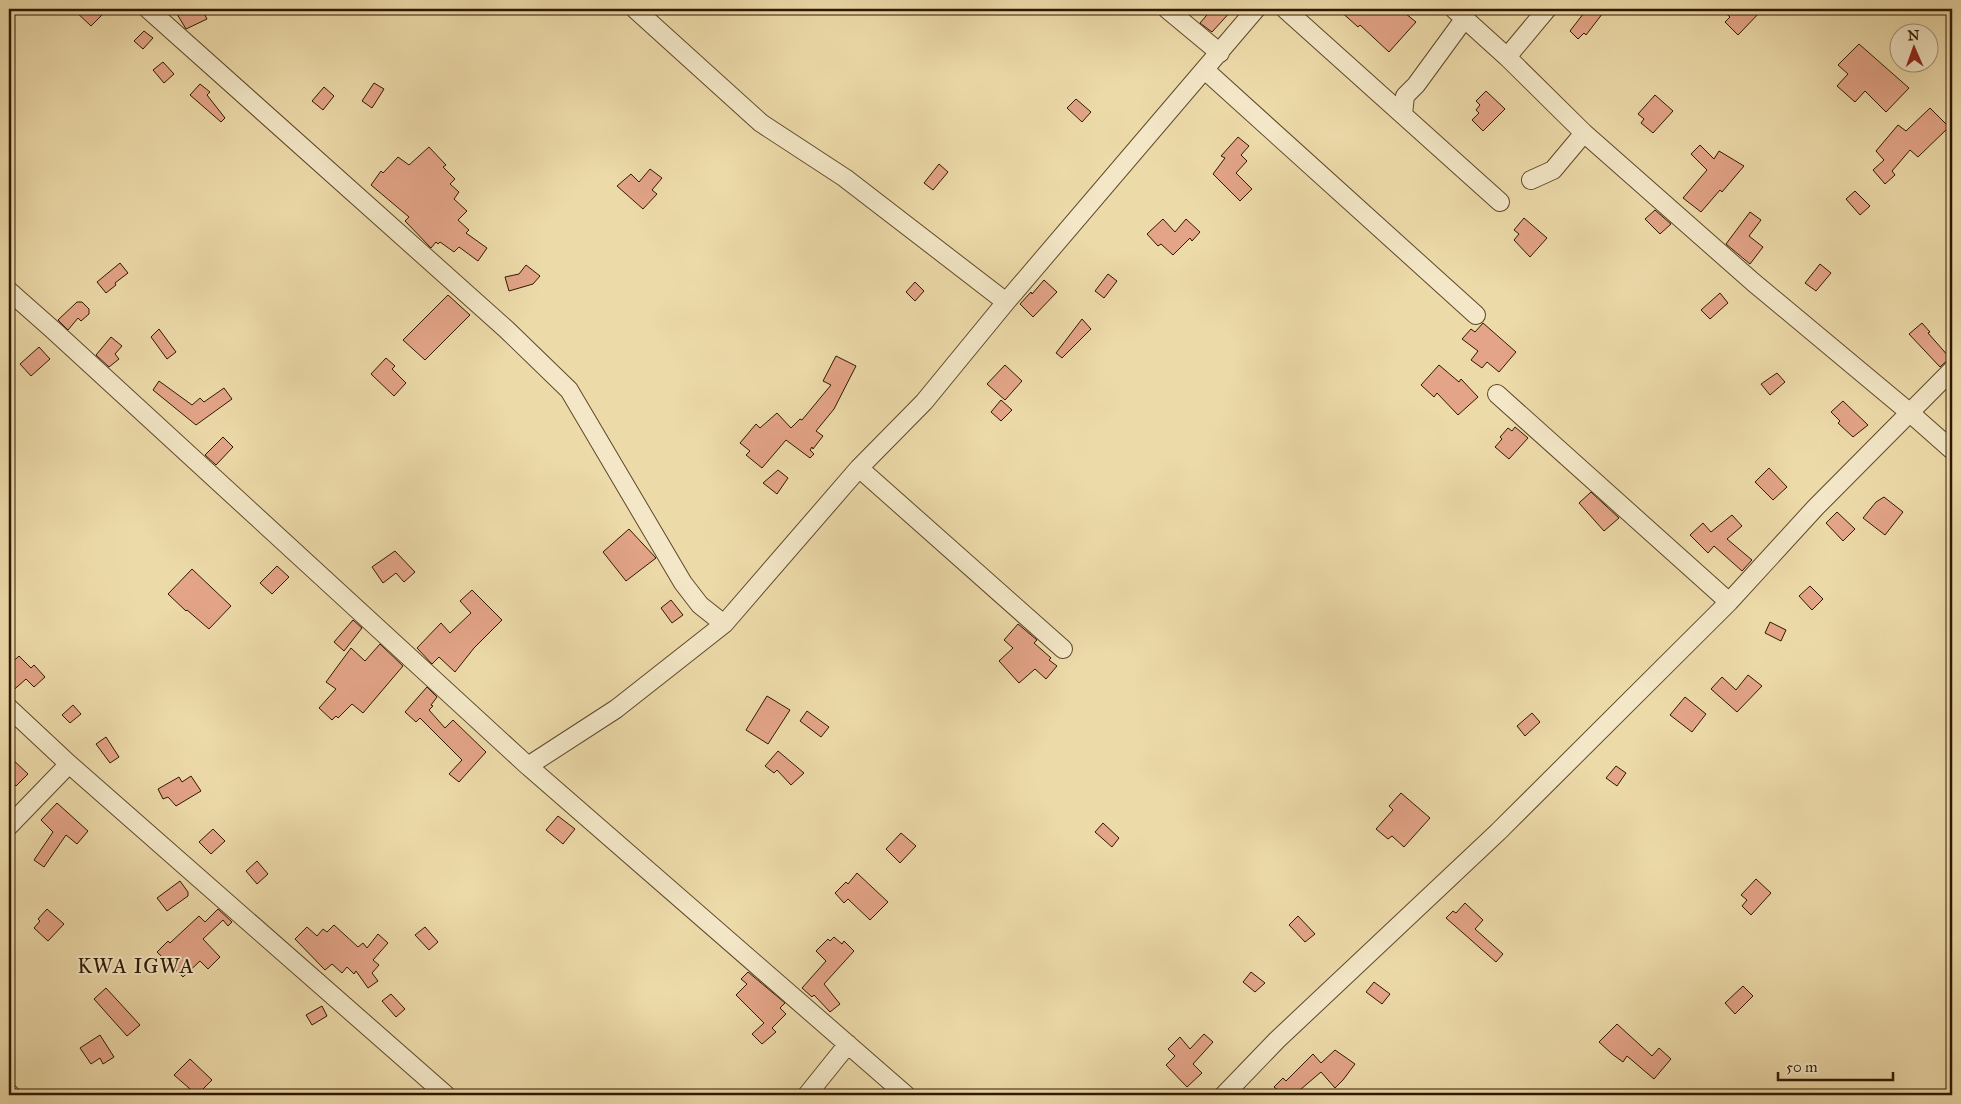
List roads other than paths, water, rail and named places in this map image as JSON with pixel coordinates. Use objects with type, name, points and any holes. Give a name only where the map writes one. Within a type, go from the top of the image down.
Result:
[{"type":"street","points":[[148,9],[506,328],[569,390],[683,583],[700,605],[724,624]]},
{"type":"street","points":[[635,9],[761,123],[845,178],[1006,302]]},
{"type":"street","points":[[1167,9],[1220,53]]},
{"type":"street","points":[[528,766],[616,709],[724,624],[860,468],[924,402],[1006,302],[1256,9]]},
{"type":"street","points":[[1284,9],[1500,202]]},
{"type":"street","points":[[1507,57],[1547,9]]},
{"type":"street","points":[[1403,114],[1405,96],[1416,85],[1460,14],[1507,57],[1584,133],[1753,282],[1952,450]]},
{"type":"street","points":[[1205,70],[1476,315]]},
{"type":"street","points":[[1531,180],[1553,170],[1584,133]]},
{"type":"street","points":[[9,291],[528,766],[906,1095]]},
{"type":"street","points":[[1224,1095],[1277,1040],[1498,832],[1729,602],[1816,507],[1952,370]]},
{"type":"street","points":[[1497,394],[1729,602]]},
{"type":"street","points":[[860,468],[1063,649]]},
{"type":"street","points":[[9,708],[446,1095]]},
{"type":"street","points":[[9,826],[70,764]]},
{"type":"street","points":[[807,1095],[848,1044]]},
{"type":"district","name":"KWA IGWA","points":[[136,966]]}]
